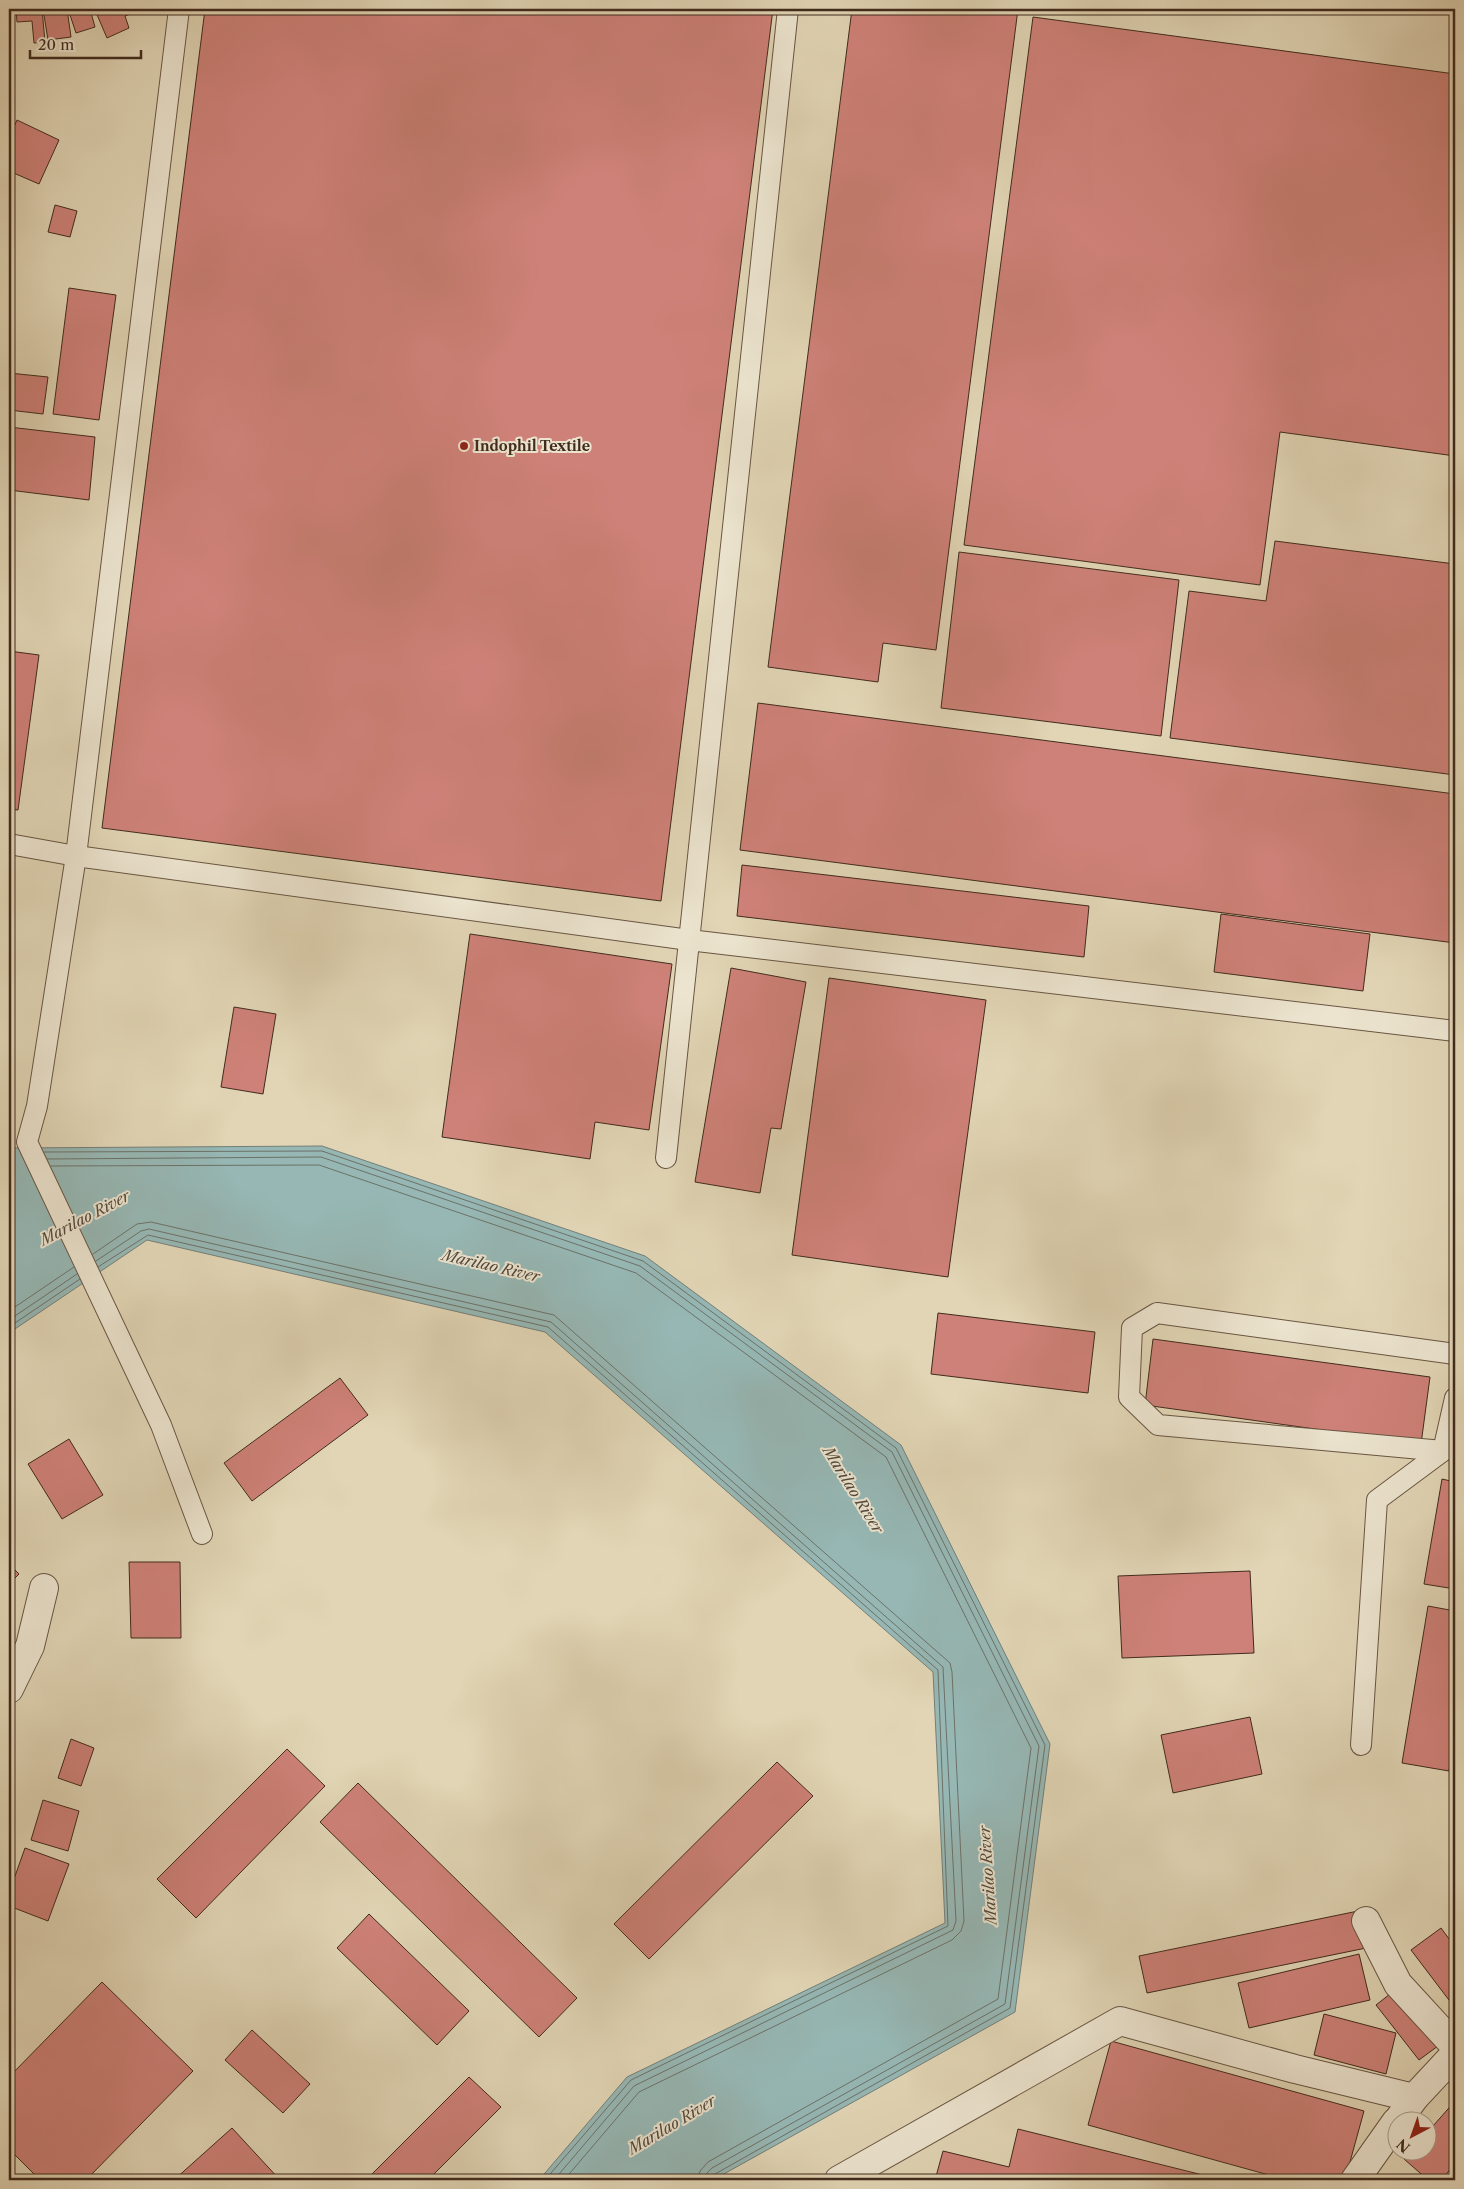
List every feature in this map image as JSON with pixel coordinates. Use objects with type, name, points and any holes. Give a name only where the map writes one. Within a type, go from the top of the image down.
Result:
[{"type":"street","points":[[9,1689],[30,1646],[44,1588]]},
{"type":"street","points":[[1366,1921],[1398,1984],[1455,2046]]},
{"type":"street","points":[[839,2180],[1120,2022],[1294,2069],[1414,2098]]},
{"type":"street","points":[[1404,2112],[1414,2098],[1455,2054]]},
{"type":"street","points":[[1355,2180],[1386,2137]]},
{"type":"lane","points":[[179,9],[76,856],[37,1106],[27,1142],[160,1425],[202,1534]]},
{"type":"lane","points":[[666,1158],[788,9]]},
{"type":"lane","points":[[9,844],[76,856],[689,940],[1455,1031]]},
{"type":"lane","points":[[1443,1451],[1158,1425],[1129,1397],[1132,1328],[1157,1313],[1455,1354]]},
{"type":"lane","points":[[1361,1745],[1377,1500],[1443,1451],[1455,1398]]},
{"type":"water","name":"Marilao River","points":[[322,1146],[645,1256],[901,1445],[1050,1744],[1015,2012],[713,2180],[539,2180],[627,2077],[945,1923],[933,1672],[545,1332],[147,1240],[9,1333],[9,1148]]},
{"type":"building","points":[[16,9],[42,9],[45,42],[34,43],[32,21],[17,22]]},
{"type":"building","points":[[43,9],[67,9],[71,37],[48,40]]},
{"type":"building","points":[[68,9],[90,9],[95,27],[76,33]]},
{"type":"building","points":[[138,9],[138,11],[125,16],[129,28],[107,38],[95,10]]},
{"type":"building","points":[[205,9],[773,9],[661,901],[102,828]]},
{"type":"building","points":[[852,9],[1018,9],[936,650],[883,643],[878,682],[768,667]]},
{"type":"building","points":[[1033,17],[1455,74],[1455,456],[1280,432],[1260,585],[964,545]]},
{"type":"building","points":[[17,120],[59,140],[39,184],[9,171],[9,138]]},
{"type":"building","points":[[55,205],[77,211],[70,237],[48,232]]},
{"type":"building","points":[[69,288],[116,295],[99,420],[53,414]]},
{"type":"building","points":[[9,373],[48,377],[43,414],[9,410]]},
{"type":"building","points":[[9,427],[95,437],[89,500],[9,490]]},
{"type":"building","points":[[1275,541],[1455,564],[1455,775],[1170,738],[1189,591],[1266,601]]},
{"type":"building","points":[[959,552],[1179,580],[1161,736],[941,708]]},
{"type":"building","points":[[9,651],[39,655],[18,810],[9,809]]},
{"type":"building","points":[[758,703],[1455,794],[1455,943],[740,850]]},
{"type":"building","points":[[742,865],[1089,906],[1084,957],[737,916]]},
{"type":"building","points":[[9,887],[14,887],[9,922]]},
{"type":"building","points":[[1221,914],[1370,934],[1363,991],[1214,972]]},
{"type":"building","points":[[470,934],[672,964],[649,1130],[595,1122],[590,1159],[442,1137]]},
{"type":"building","points":[[731,968],[806,982],[781,1129],[771,1128],[760,1193],[695,1182]]},
{"type":"building","points":[[829,978],[986,1000],[948,1277],[792,1255]]},
{"type":"building","points":[[234,1007],[276,1014],[263,1094],[221,1087]]},
{"type":"building","points":[[938,1313],[1095,1332],[1088,1393],[931,1374]]},
{"type":"building","points":[[1153,1339],[1430,1377],[1421,1444],[1145,1405]]},
{"type":"building","points":[[340,1378],[368,1415],[252,1501],[224,1463]]},
{"type":"building","points":[[69,1439],[103,1495],[62,1519],[28,1464]]},
{"type":"building","points":[[1442,1479],[1455,1482],[1455,1589],[1424,1584]]},
{"type":"building","points":[[129,1562],[180,1562],[181,1638],[131,1638]]},
{"type":"building","points":[[9,1564],[19,1574],[9,1584]]},
{"type":"building","points":[[1250,1571],[1254,1653],[1122,1658],[1118,1576]]},
{"type":"building","points":[[1428,1606],[1455,1611],[1455,1731],[1449,1771],[1402,1763]]},
{"type":"building","points":[[1250,1717],[1262,1774],[1173,1793],[1161,1735]]},
{"type":"building","points":[[71,1739],[94,1748],[81,1786],[58,1778]]},
{"type":"building","points":[[287,1749],[325,1786],[196,1918],[157,1879]]},
{"type":"building","points":[[777,1762],[813,1796],[649,1959],[614,1924]]},
{"type":"building","points":[[358,1783],[577,1998],[539,2037],[320,1822]]},
{"type":"building","points":[[43,1800],[79,1811],[68,1851],[31,1840]]},
{"type":"building","points":[[25,1848],[69,1864],[48,1921],[9,1906],[9,1893]]},
{"type":"building","points":[[1363,1910],[1371,1947],[1147,1993],[1139,1956]]},
{"type":"building","points":[[369,1914],[469,2011],[437,2045],[337,1948]]},
{"type":"building","points":[[1441,1928],[1455,1947],[1455,2008],[1411,1950]]},
{"type":"building","points":[[1359,1954],[1370,2000],[1249,2028],[1238,1983]]},
{"type":"building","points":[[102,1982],[193,2071],[86,2180],[40,2180],[9,2149],[9,2077]]},
{"type":"building","points":[[1399,1987],[1442,2043],[1419,2060],[1376,2005]]},
{"type":"building","points":[[1324,2014],[1396,2033],[1386,2074],[1314,2055]]},
{"type":"building","points":[[252,2030],[310,2084],[283,2113],[225,2060]]},
{"type":"building","points":[[1111,2041],[1364,2111],[1345,2180],[1287,2180],[1088,2125]]},
{"type":"building","points":[[469,2077],[501,2107],[428,2180],[366,2180]]},
{"type":"building","points":[[1455,2101],[1455,2164],[1441,2180],[1428,2180],[1407,2162],[1436,2162],[1436,2123]]},
{"type":"building","points":[[232,2128],[280,2180],[174,2180]]},
{"type":"building","points":[[1018,2129],[1223,2180],[935,2180],[943,2151],[1009,2167]]},
{"type":"place","name":"Indophil Textile","points":[[464,446]]}]
